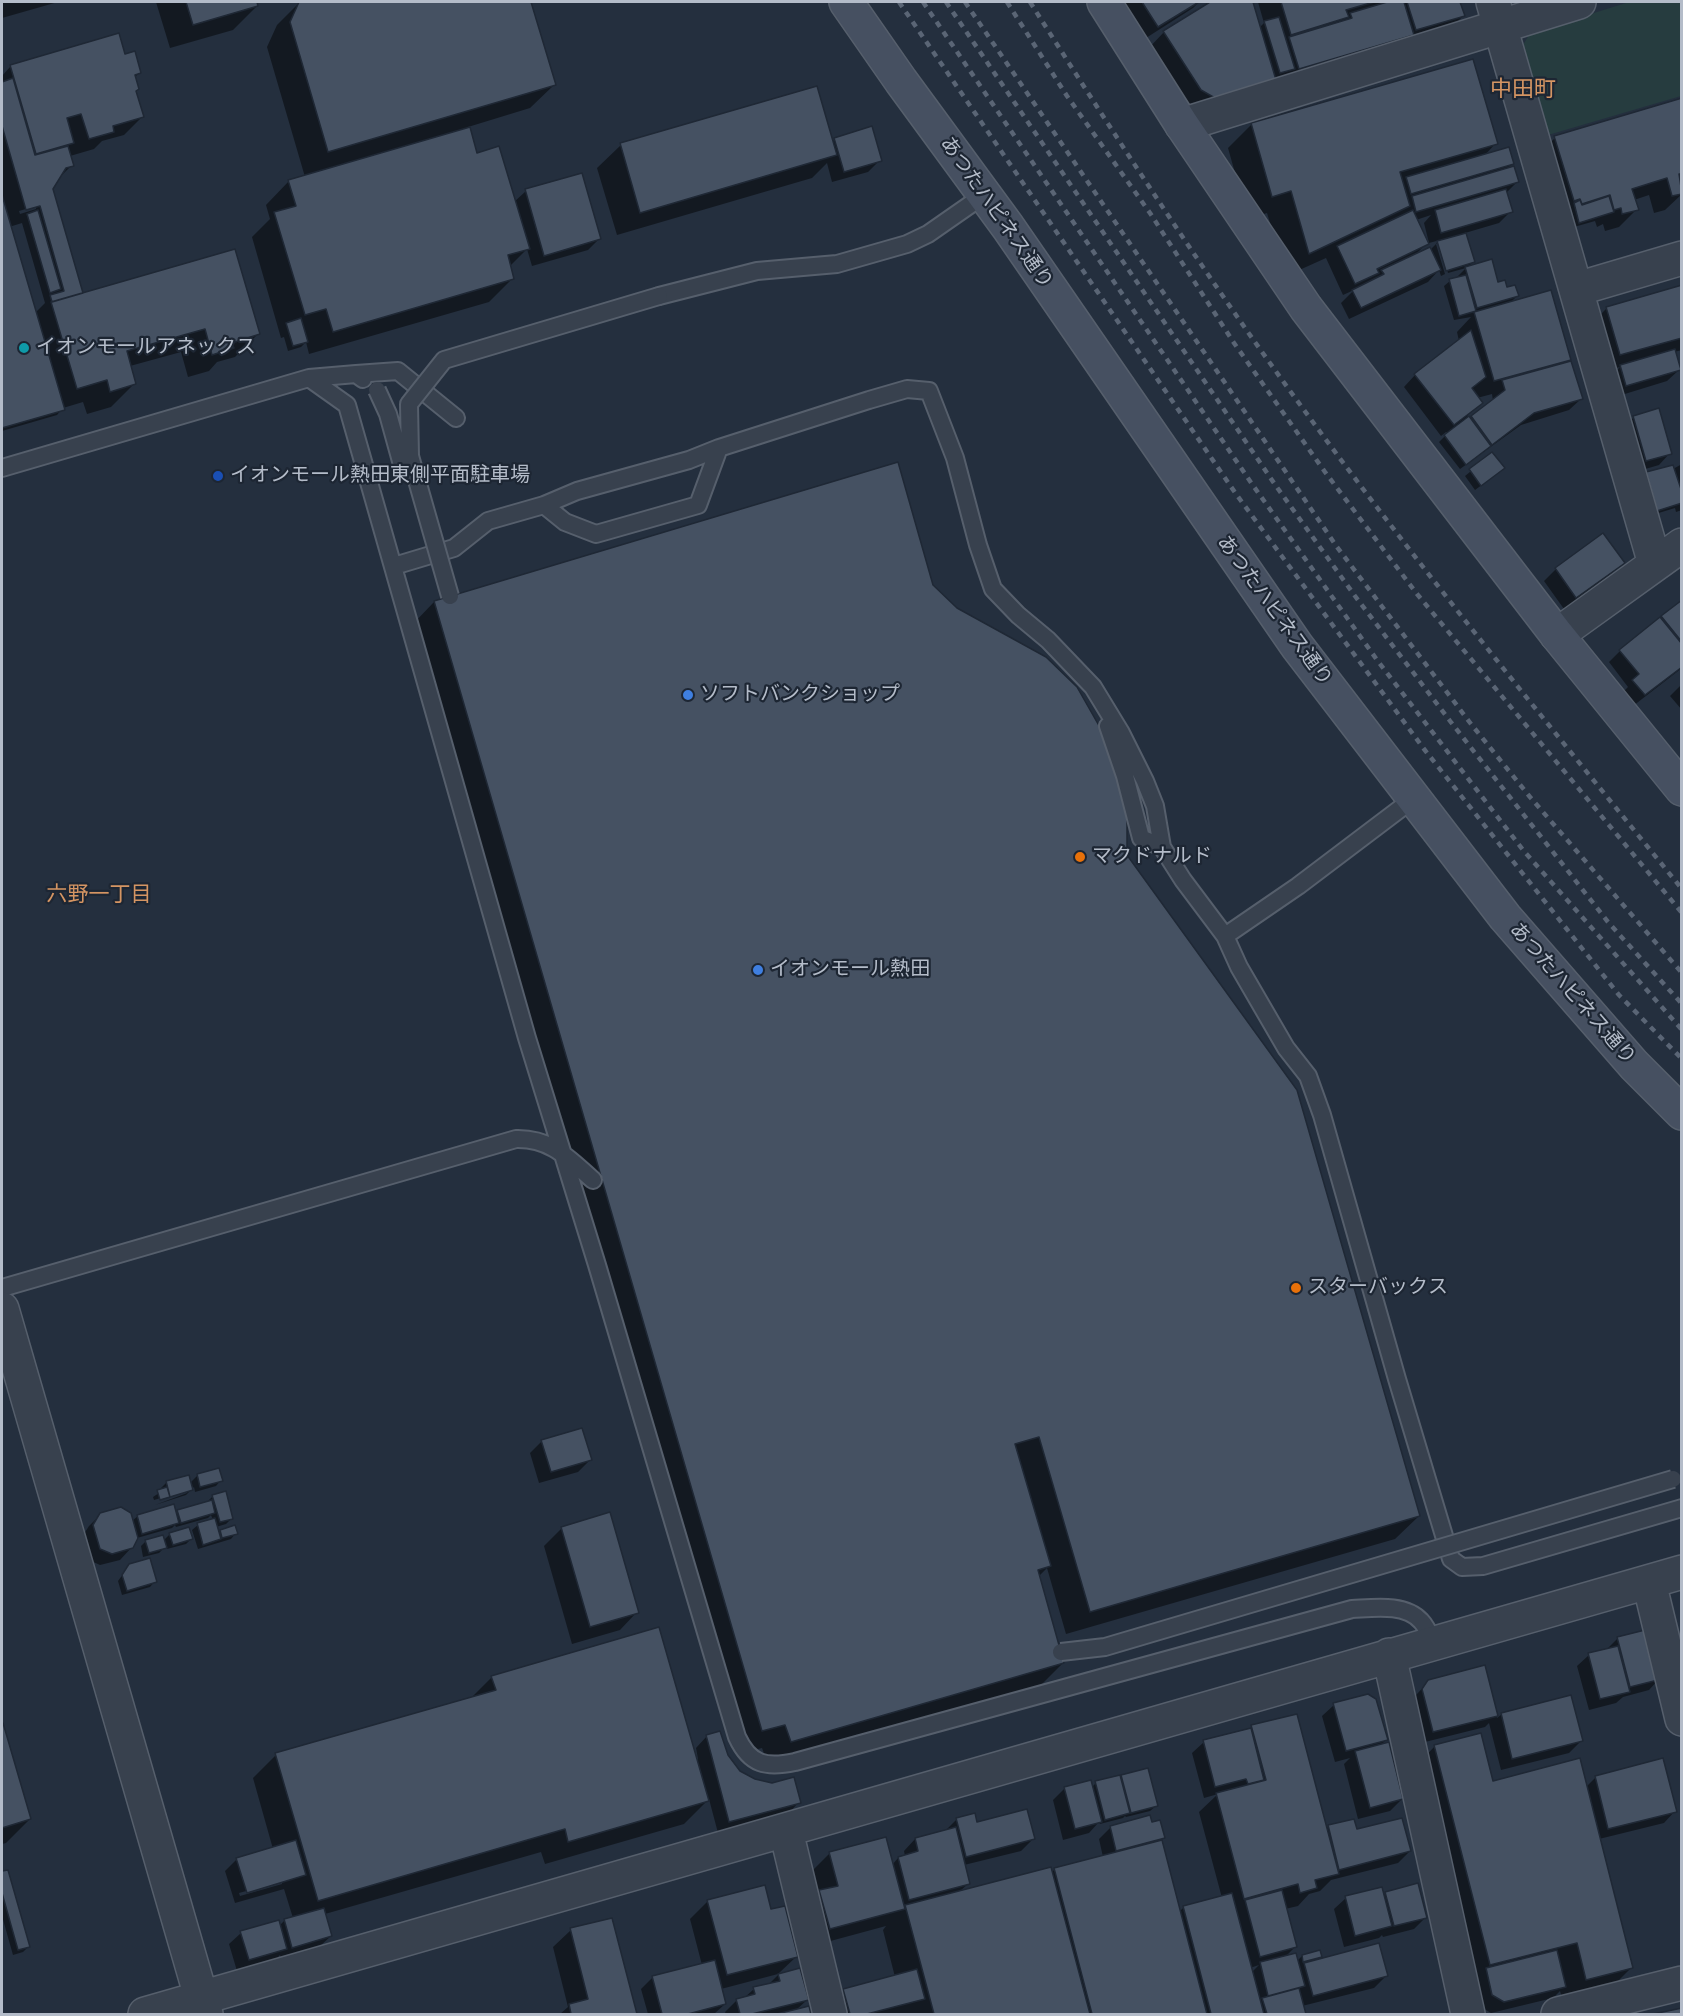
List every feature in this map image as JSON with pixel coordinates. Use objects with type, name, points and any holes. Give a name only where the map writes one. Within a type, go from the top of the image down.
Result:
[{"type":"street","name":"あつたハピネス通り","points":[[846,2],[984,195],[1290,636],[1505,917],[1634,1065],[1682,1113]]},
{"type":"street","points":[[1104,2],[1182,125],[1306,308],[1557,635],[1682,789]]},
{"type":"street","points":[[1182,125],[1497,14],[1579,2]]},
{"type":"street","points":[[1497,14],[1656,564]]},
{"type":"street","points":[[1577,289],[1682,258]]},
{"type":"street","points":[[1557,635],[1682,545]]},
{"type":"street","points":[[2,1309],[204,2006]]},
{"type":"street","points":[[145,2014],[204,2006],[786,1831],[1433,1642],[1682,1572]]},
{"type":"street","points":[[1649,1582],[1682,1719]]},
{"type":"street","points":[[1389,1655],[1468,2014]]},
{"type":"street","points":[[786,1831],[830,2014]]},
{"type":"street","points":[[1558,2014],[1682,1983]]},
{"type":"lane","points":[[356,374],[377,390],[388,414],[445,598],[410,456],[409,404],[444,360],[659,296],[757,271],[837,264],[907,244],[928,234],[984,195]]},
{"type":"lane","points":[[2,468],[309,378],[398,371],[456,418]]},
{"type":"lane","points":[[309,378],[348,405],[527,1038],[743,1751],[768,1766],[795,1762],[1352,1609],[1379,1607],[1401,1610],[1421,1620],[1433,1642]]},
{"type":"lane","points":[[394,566],[454,548],[488,521],[544,505],[577,491],[689,460],[719,448],[907,389],[929,391],[955,458],[978,544],[993,589],[1018,615],[1048,640],[1093,687],[1121,733],[1145,781],[1155,806],[1162,847],[1183,880],[1225,936],[1239,967],[1286,1048],[1308,1076],[1322,1115],[1451,1559],[1462,1567],[1483,1566],[1682,1508]]},
{"type":"lane","points":[[544,505],[565,522],[596,534],[698,505],[719,448]]},
{"type":"lane","points":[[1225,936],[1298,886],[1413,799]]},
{"type":"lane","points":[[2,1288],[516,1139],[543,1142],[561,1152],[593,1180]]},
{"type":"lane","points":[[1061,1652],[1105,1647],[1677,1478]]},
{"type":"green space","points":[[1629,2],[1681,2],[1681,96],[1548,135],[1522,47],[1530,33]]},
{"type":"building","points":[[186,2],[257,2],[258,6],[193,25]]},
{"type":"building","points":[[299,2],[531,2],[556,85],[328,152],[290,22]]},
{"type":"building","points":[[1142,2],[1199,2],[1158,27]]},
{"type":"building","points":[[1210,2],[1253,2],[1276,80],[1215,98],[1201,90],[1163,31]]},
{"type":"building","points":[[1281,2],[1374,2],[1346,10],[1349,17],[1291,35]]},
{"type":"building","points":[[1387,2],[1404,2],[1414,35],[1299,69],[1289,37],[1352,18],[1350,13]]},
{"type":"building","points":[[1407,2],[1460,2],[1465,16],[1416,30]]},
{"type":"building","points":[[1279,17],[1295,69],[1280,73],[1264,21]]},
{"type":"building","points":[[119,33],[125,54],[135,51],[141,73],[135,75],[139,89],[136,91],[144,117],[113,126],[114,132],[89,139],[81,114],[67,118],[74,143],[36,154],[10,65]]},
{"type":"building","points":[[1473,59],[1498,144],[1400,172],[1410,206],[1309,254],[1291,191],[1272,197],[1251,123]]},
{"type":"building","points":[[13,78],[35,155],[68,146],[74,166],[66,168],[53,189],[83,293],[52,302],[50,295],[64,291],[40,206],[26,210],[2,126],[2,82]]},
{"type":"building","points":[[817,86],[837,155],[640,213],[620,143]]},
{"type":"building","points":[[1682,98],[1682,174],[1679,174],[1682,194],[1672,196],[1667,178],[1632,189],[1639,210],[1622,214],[1621,208],[1614,210],[1610,195],[1582,204],[1580,199],[1574,201],[1554,136]]},
{"type":"building","points":[[872,126],[882,161],[844,172],[834,138]]},
{"type":"building","points":[[470,127],[477,153],[499,146],[530,249],[508,255],[514,279],[333,332],[326,309],[305,315],[274,212],[296,206],[288,180]]},
{"type":"building","points":[[1509,147],[1514,164],[1411,194],[1406,177]]},
{"type":"building","points":[[1514,166],[1519,182],[1416,212],[1412,196]]},
{"type":"building","points":[[582,173],[601,239],[544,256],[525,189]]},
{"type":"building","points":[[1506,189],[1513,212],[1441,233],[1435,210]]},
{"type":"building","name":"イオンモールアネックス","points":[[2,195],[65,410],[2,428]]},
{"type":"building","points":[[1609,196],[1614,212],[1579,223],[1574,203],[1580,200],[1582,205]]},
{"type":"building","points":[[38,210],[61,289],[50,293],[27,214]]},
{"type":"building","points":[[1413,210],[1429,244],[1377,269],[1379,273],[1355,284],[1337,246]]},
{"type":"building","points":[[1466,233],[1475,262],[1446,271],[1437,241]]},
{"type":"building","points":[[1430,247],[1441,270],[1361,308],[1352,290],[1384,274],[1381,270]]},
{"type":"building","points":[[235,249],[260,334],[232,343],[234,348],[212,355],[205,329],[127,351],[136,384],[110,392],[107,380],[77,389],[51,302]]},
{"type":"building","points":[[1492,259],[1498,282],[1505,280],[1507,287],[1515,285],[1519,296],[1477,308],[1465,267]]},
{"type":"building","points":[[1466,275],[1476,311],[1459,316],[1449,279]]},
{"type":"building","points":[[1682,285],[1682,338],[1620,355],[1606,307]]},
{"type":"building","points":[[1551,290],[1571,360],[1494,381],[1474,312]]},
{"type":"building","points":[[301,318],[308,342],[293,346],[286,323]]},
{"type":"building","points":[[1471,330],[1486,377],[1472,388],[1483,403],[1454,425],[1414,374]]},
{"type":"building","points":[[1675,349],[1681,370],[1626,386],[1620,365]]},
{"type":"building","points":[[1571,361],[1583,399],[1534,413],[1492,445],[1471,416],[1505,390],[1502,380]]},
{"type":"building","points":[[1659,408],[1672,454],[1646,461],[1633,416]]},
{"type":"building","points":[[1469,416],[1491,446],[1466,465],[1444,435]]},
{"type":"building","points":[[1492,452],[1505,468],[1481,486],[1469,469]]},
{"type":"building","points":[[898,462],[933,585],[957,608],[1046,657],[1077,687],[1102,731],[1116,763],[1127,815],[1127,855],[1297,1090],[1420,1516],[1090,1612],[1039,1437],[1015,1444],[1051,1566],[1038,1570],[1064,1663],[791,1742],[785,1725],[762,1731],[434,601]]},
{"type":"building","points":[[1673,465],[1682,492],[1682,503],[1657,511],[1646,472]]},
{"type":"building","points":[[1603,533],[1625,563],[1576,598],[1555,568]]},
{"type":"building","points":[[1682,600],[1682,642],[1661,616]]},
{"type":"building","points":[[1660,617],[1682,644],[1682,667],[1645,695],[1632,680],[1639,674],[1619,650]]},
{"type":"building","points":[[582,1428],[592,1460],[551,1472],[541,1440]]},
{"type":"building","points":[[219,1468],[223,1481],[200,1487],[197,1474]]},
{"type":"building","points":[[189,1475],[193,1490],[170,1497],[166,1481]]},
{"type":"building","points":[[167,1487],[170,1497],[160,1500],[157,1490]]},
{"type":"building","points":[[226,1491],[233,1519],[220,1522],[212,1495]]},
{"type":"building","points":[[212,1500],[215,1513],[181,1523],[177,1510]]},
{"type":"building","points":[[174,1504],[179,1523],[142,1534],[137,1515]]},
{"type":"building","points":[[121,1507],[131,1513],[138,1538],[133,1548],[112,1554],[100,1549],[93,1525],[100,1513]]},
{"type":"building","points":[[610,1512],[639,1613],[590,1627],[561,1527]]},
{"type":"building","points":[[215,1518],[221,1539],[203,1545],[197,1523]]},
{"type":"building","points":[[235,1525],[238,1534],[222,1538],[220,1530]]},
{"type":"building","points":[[189,1527],[193,1539],[173,1545],[169,1533]]},
{"type":"building","points":[[163,1535],[167,1548],[149,1553],[145,1540]]},
{"type":"building","points":[[150,1558],[157,1582],[127,1591],[122,1575],[129,1564]]},
{"type":"building","points":[[659,1627],[709,1801],[568,1842],[565,1829],[318,1901],[275,1753],[496,1690],[491,1676]]},
{"type":"building","points":[[1649,1629],[1662,1679],[1630,1687],[1617,1637]]},
{"type":"building","points":[[1618,1646],[1630,1692],[1600,1699],[1588,1653]]},
{"type":"building","points":[[1485,1665],[1498,1716],[1433,1732],[1422,1689],[1428,1680]]},
{"type":"building","points":[[1368,1694],[1376,1699],[1388,1740],[1346,1751],[1333,1703]]},
{"type":"building","points":[[1571,1695],[1583,1741],[1512,1759],[1501,1713]]},
{"type":"building","points":[[1297,1714],[1339,1874],[1315,1880],[1317,1888],[1300,1893],[1298,1884],[1244,1899],[1216,1793],[1266,1780],[1251,1725]]},
{"type":"building","points":[[2,1723],[31,1819],[2,1828]]},
{"type":"building","points":[[1251,1728],[1264,1780],[1248,1784],[1246,1779],[1215,1787],[1203,1740]]},
{"type":"building","points":[[720,1731],[728,1755],[740,1771],[755,1779],[772,1783],[794,1777],[801,1803],[729,1822],[706,1735]]},
{"type":"building","points":[[1481,1733],[1493,1781],[1580,1758],[1633,1968],[1586,1980],[1577,1943],[1490,1965],[1434,1745]]},
{"type":"building","points":[[1389,1742],[1403,1799],[1370,1808],[1355,1751]]},
{"type":"building","points":[[1663,1758],[1677,1812],[1608,1829],[1595,1776]]},
{"type":"building","points":[[1148,1768],[1158,1806],[1131,1813],[1121,1775]]},
{"type":"building","points":[[1120,1775],[1130,1813],[1105,1820],[1095,1781]]},
{"type":"building","points":[[1091,1780],[1102,1822],[1075,1829],[1064,1787]]},
{"type":"building","points":[[1027,1809],[1035,1839],[966,1857],[956,1818],[975,1813],[977,1822]]},
{"type":"building","points":[[1150,1815],[1152,1822],[1160,1820],[1165,1838],[1116,1851],[1110,1826]]},
{"type":"building","points":[[1402,1818],[1411,1851],[1339,1870],[1328,1825],[1354,1819],[1357,1829]]},
{"type":"building","points":[[956,1827],[970,1884],[909,1900],[898,1857],[918,1851],[915,1838]]},
{"type":"building","points":[[886,1837],[905,1909],[830,1929],[819,1890],[838,1886],[829,1852]]},
{"type":"building","points":[[296,1840],[306,1875],[247,1893],[236,1858]]},
{"type":"building","points":[[1162,1840],[1207,2014],[1092,2014],[1054,1868]]},
{"type":"building","points":[[1051,1867],[1090,2014],[934,2014],[905,1905]]},
{"type":"building","points":[[8,1870],[30,1947],[18,1950],[2,1893],[2,1871]]},
{"type":"building","points":[[1418,1883],[1427,1918],[1394,1926],[1385,1892]]},
{"type":"building","points":[[765,1885],[771,1909],[785,1906],[798,1957],[727,1975],[707,1900]]},
{"type":"building","points":[[1382,1887],[1392,1926],[1355,1936],[1345,1896]]},
{"type":"building","points":[[1282,1890],[1297,1947],[1260,1957],[1245,1900]]},
{"type":"building","points":[[1232,1893],[1264,2014],[1211,2014],[1183,1906]]},
{"type":"building","points":[[324,1908],[332,1936],[292,1948],[284,1919]]},
{"type":"building","points":[[612,1918],[637,2014],[571,2014],[569,2004],[588,1999],[570,1928]]},
{"type":"building","points":[[279,1920],[287,1949],[249,1960],[240,1931]]},
{"type":"building","points":[[1379,1943],[1388,1976],[1313,1996],[1304,1963]]},
{"type":"building","points":[[1320,1950],[1322,1957],[1303,1962],[1302,1955]]},
{"type":"building","points":[[1557,1950],[1566,1987],[1504,2002],[1492,1995],[1486,1968]]},
{"type":"building","points":[[1296,1953],[1305,1986],[1268,1996],[1260,1962]]},
{"type":"building","points":[[715,1960],[726,2004],[688,2014],[662,2014],[652,1976]]},
{"type":"building","points":[[800,1968],[809,2000],[752,2014],[740,2014],[736,1999],[755,1994],[753,1987],[780,1981],[778,1974]]},
{"type":"building","points":[[917,1969],[925,1999],[867,2014],[850,2014],[843,1989]]},
{"type":"building","points":[[1299,1988],[1306,2014],[1267,2014],[1262,1998]]},
{"type":"building","points":[[809,2006],[811,2014],[777,2014]]},
{"type":"building","points":[[1682,2008],[1682,2014],[1653,2014]]},
{"type":"railway","points":[[899,2],[1236,494],[1424,749],[1619,995],[1682,1059]]},
{"type":"railway","points":[[923,2],[1252,484],[1377,660],[1523,850],[1682,1030]]},
{"type":"railway","points":[[946,2],[1276,486],[1355,596],[1608,922],[1682,1004]]},
{"type":"railway","points":[[965,2],[1337,547],[1471,724],[1530,797],[1682,973]]},
{"type":"railway","points":[[1007,2],[1067,96],[1150,213],[1234,343],[1325,472],[1417,594],[1682,913]]},
{"type":"railway","points":[[1030,2],[1173,222],[1312,421],[1468,624],[1682,889]]},
{"type":"place","name":"イオンモールアネックス","points":[[24,348]]},
{"type":"place","name":"イオンモール熱田東側平面駐車場","points":[[218,476]]},
{"type":"place","name":"ソフトバンクショップ","points":[[688,695]]},
{"type":"place","name":"マクドナルド","points":[[1080,857]]},
{"type":"place","name":"イオンモール熱田","points":[[758,970]]},
{"type":"place","name":"スターバックス","points":[[1296,1288]]},
{"type":"district","name":"中田町","points":[[1523,90]]},
{"type":"district","name":"六野一丁目","points":[[99,895]]}]
